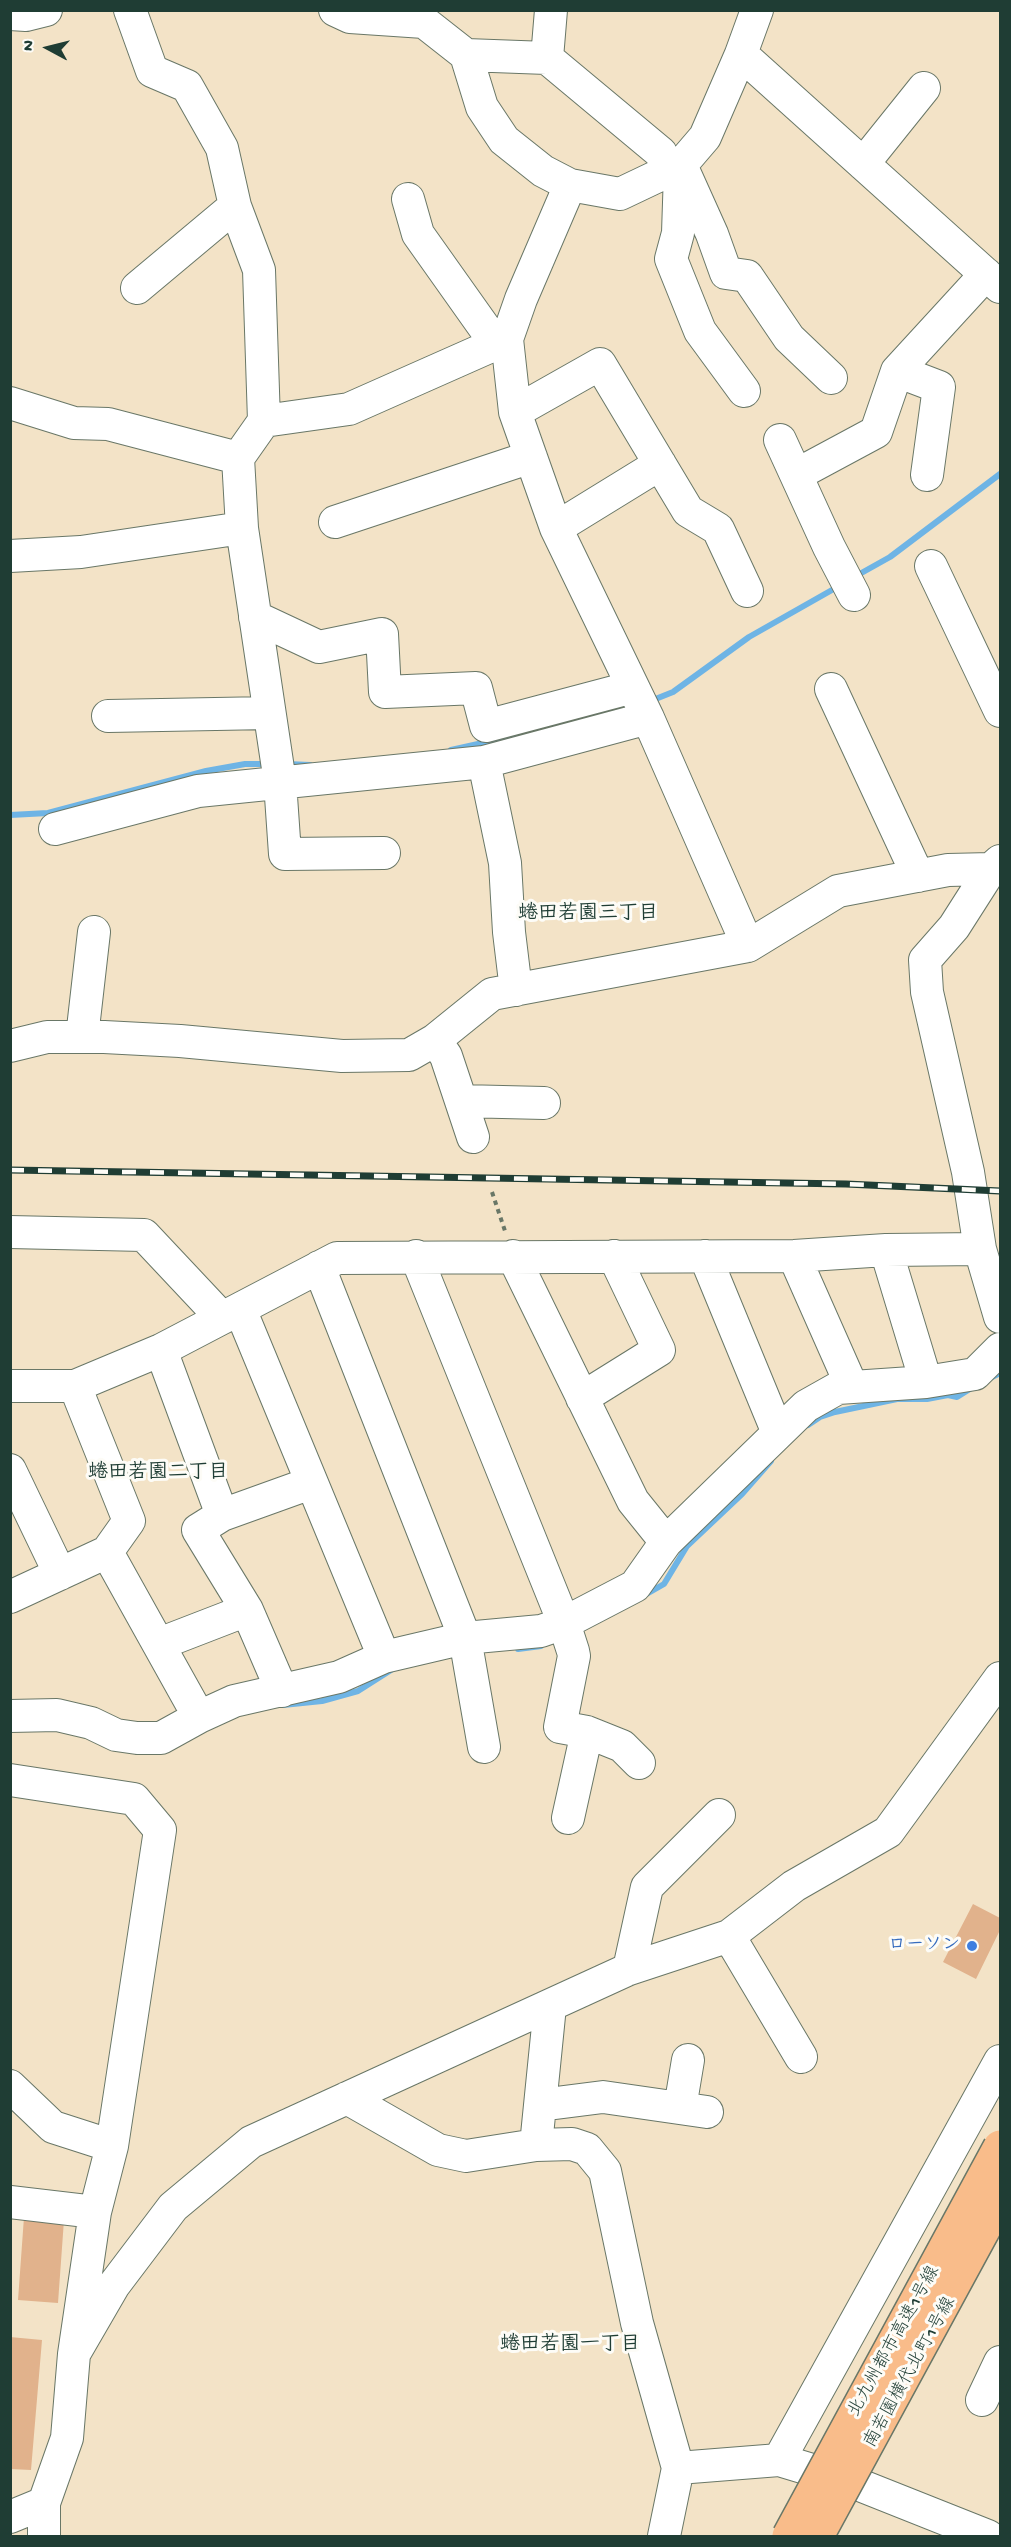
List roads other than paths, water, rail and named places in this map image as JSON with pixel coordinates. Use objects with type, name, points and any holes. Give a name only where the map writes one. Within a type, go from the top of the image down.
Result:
[{"type":"highway","name":"北九州都市高速1号線","points":[[789,2536],[1000,2147]]},
{"type":"highway","name":"北九州都市高速1号線","points":[[816,2536],[1000,2199]]},
{"type":"street","points":[[10,14],[26,15],[46,10]]},
{"type":"street","points":[[129,10],[152,71],[188,86],[222,148],[236,206],[259,270],[264,421],[238,459],[242,528],[280,782],[285,854],[384,853]]},
{"type":"street","points":[[334,10],[350,16],[424,22],[466,55],[482,106],[504,140],[543,171],[570,185],[620,194],[674,169],[705,136],[741,54],[757,10]]},
{"type":"street","points":[[547,58],[551,10]]},
{"type":"street","points":[[741,54],[993,281],[897,371],[876,432],[796,475]]},
{"type":"street","points":[[466,55],[547,58],[661,153],[674,169],[712,234],[726,273],[747,276],[789,338],[831,378]]},
{"type":"street","points":[[863,164],[924,88]]},
{"type":"street","points":[[674,169],[678,233],[671,259],[700,331],[744,392]]},
{"type":"street","points":[[264,421],[349,409],[502,342],[570,185]]},
{"type":"street","points":[[408,199],[417,234],[502,342],[515,412],[556,528],[648,718],[748,946]]},
{"type":"street","points":[[137,288],[236,206]]},
{"type":"street","points":[[515,412],[600,364],[688,511],[718,529],[747,591]]},
{"type":"street","points":[[897,371],[939,387],[927,475]]},
{"type":"street","points":[[10,403],[74,423],[108,424],[238,459]]},
{"type":"street","points":[[780,440],[854,595]]},
{"type":"street","points":[[335,522],[531,457]]},
{"type":"street","points":[[556,528],[660,464]]},
{"type":"street","points":[[10,556],[81,552],[242,528]]},
{"type":"street","points":[[930,566],[1000,711]]},
{"type":"street","points":[[255,617],[319,647],[382,634],[385,692],[476,688],[486,726],[633,687]]},
{"type":"street","points":[[831,689],[918,876]]},
{"type":"street","points":[[108,716],[269,713]]},
{"type":"street","points":[[56,829],[198,791],[484,762],[648,718]]},
{"type":"street","points":[[484,762],[505,863],[509,932],[516,990]]},
{"type":"street","points":[[10,1046],[47,1037],[82,1037],[180,1041],[342,1056],[409,1055],[435,1040],[492,994],[748,946],[838,891],[948,870],[996,865]]},
{"type":"street","points":[[996,865],[954,927],[925,960],[927,992],[968,1172],[980,1249],[1000,1317]]},
{"type":"street","points":[[82,1037],[94,932]]},
{"type":"street","points":[[435,1040],[447,1056],[473,1137]]},
{"type":"street","points":[[461,1101],[544,1103]]},
{"type":"street","points":[[10,1232],[144,1235],[231,1313],[311,1483],[384,1657]]},
{"type":"street","points":[[10,1386],[75,1386],[161,1350],[338,1258],[794,1256],[980,1249]]},
{"type":"street","points":[[886,1251],[926,1382]]},
{"type":"street","points":[[416,1256],[568,1636],[574,1656],[560,1727],[587,1732],[622,1746],[639,1763]]},
{"type":"street","points":[[513,1256],[633,1501],[666,1542]]},
{"type":"street","points":[[582,1398],[659,1350],[614,1256]]},
{"type":"street","points":[[705,1256],[778,1433]]},
{"type":"street","points":[[794,1256],[852,1387]]},
{"type":"street","points":[[319,1267],[466,1650],[484,1747]]},
{"type":"street","points":[[10,1716],[57,1715],[91,1723],[116,1735],[161,1738],[234,1701],[339,1677],[384,1657],[466,1650],[541,1631],[568,1636],[635,1586],[666,1542],[806,1406],[838,1388],[926,1382],[975,1374],[1000,1349]]},
{"type":"street","points":[[161,1350],[222,1515]]},
{"type":"street","points":[[10,1597],[107,1552],[129,1521],[75,1386]]},
{"type":"street","points":[[10,1470],[60,1574]]},
{"type":"street","points":[[282,1691],[247,1611],[198,1530],[222,1515],[311,1483]]},
{"type":"street","points":[[107,1552],[199,1717]]},
{"type":"street","points":[[159,1644],[247,1611]]},
{"type":"street","points":[[74,2354],[114,2285],[173,2207],[251,2142],[628,1969],[729,1936],[794,1886],[888,1832],[1000,1678]]},
{"type":"street","points":[[568,1818],[587,1732]]},
{"type":"street","points":[[10,1780],[134,1799],[160,1830],[112,2146],[95,2212],[74,2354],[67,2438],[44,2503],[44,2536]]},
{"type":"street","points":[[628,1969],[647,1887],[719,1815]]},
{"type":"street","points":[[729,1936],[801,2057]]},
{"type":"street","points":[[536,2145],[550,2006]]},
{"type":"street","points":[[540,2105],[603,2097],[693,2110],[688,2060]]},
{"type":"street","points":[[779,2460],[1000,2061]]},
{"type":"street","points":[[10,2086],[53,2127],[112,2146]]},
{"type":"street","points":[[347,2098],[438,2150],[466,2156],[536,2145],[572,2144],[587,2149],[605,2171],[637,2323],[678,2468],[664,2536]]},
{"type":"street","name":"南若園横代北町1号線","points":[[781,2536],[819,2471],[1000,2137]]},
{"type":"street","points":[[10,2202],[95,2212]]},
{"type":"street","name":"南若園横代北町1号線","points":[[823,2536],[1000,2210]]},
{"type":"street","points":[[982,2400],[1000,2362]]},
{"type":"street","points":[[678,2468],[779,2460],[852,2482],[988,2536]]},
{"type":"street","points":[[10,2517],[44,2503]]},
{"type":"waterway","points":[[856,576],[890,557],[1000,474]]},
{"type":"waterway","points":[[648,702],[673,692],[749,637],[839,586]]},
{"type":"waterway","points":[[451,750],[564,725]]},
{"type":"waterway","points":[[10,815],[48,813],[206,771],[245,764],[268,764]]},
{"type":"waterway","points":[[287,764],[310,765]]},
{"type":"waterway","points":[[990,1378],[1000,1373]]},
{"type":"waterway","points":[[808,1425],[820,1417],[835,1412],[897,1399],[927,1399],[948,1395],[957,1397],[973,1387]]},
{"type":"waterway","points":[[643,1596],[664,1584],[687,1546],[742,1494],[771,1461]]},
{"type":"waterway","points":[[518,1649],[541,1646]]},
{"type":"waterway","points":[[283,1705],[322,1701],[358,1691],[391,1670]]},
{"type":"railway","points":[[10,1170],[846,1184],[1000,1191]]},
{"type":"place","name":"ローソン","points":[[972,1946]]},
{"type":"district","name":"蜷田若園三丁目","points":[[588,915]]},
{"type":"district","name":"蜷田若園二丁目","points":[[158,1474]]},
{"type":"district","name":"蜷田若園一丁目","points":[[570,2346]]}]
